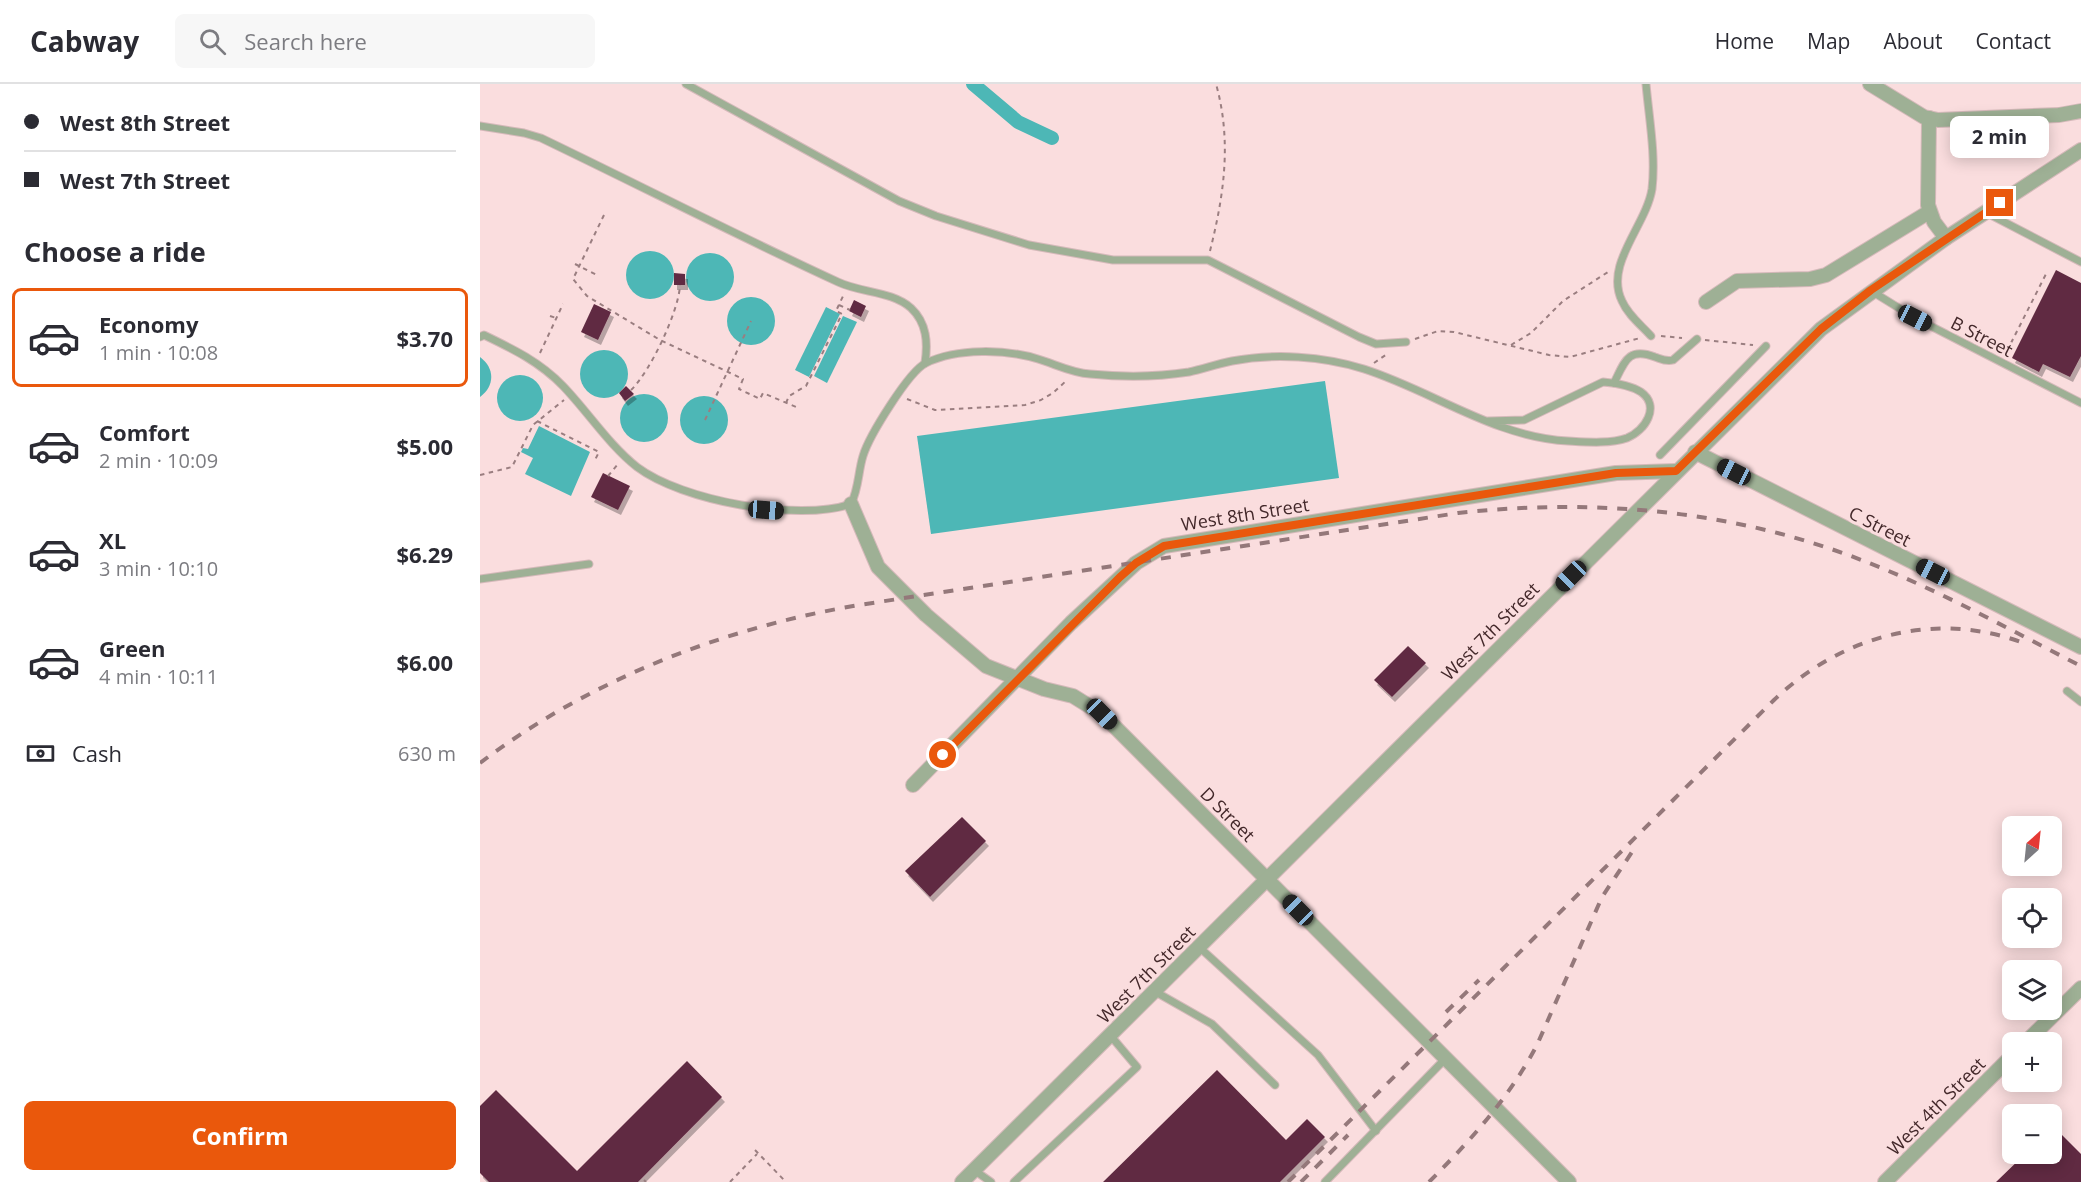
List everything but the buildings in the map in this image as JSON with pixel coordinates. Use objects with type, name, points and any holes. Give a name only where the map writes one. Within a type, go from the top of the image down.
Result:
[{"type":"street","points":[[1870,84],[1929,118],[1938,120],[2059,115],[2081,111]]},
{"type":"street","points":[[1929,118],[1927,194],[1929,212],[1946,238]]},
{"type":"street","name":"West 7th Street","points":[[962,1182],[1821,329],[1871,290],[1946,238],[2081,150]]},
{"type":"street","points":[[1706,302],[1737,281],[1810,279],[1826,275],[1929,212]]},
{"type":"street","name":"C Street","points":[[1695,452],[2081,647]]},
{"type":"street","name":"West 8th Street","points":[[913,785],[1019,680],[1071,623],[1136,563],[1164,546],[1616,473],[1676,471]]},
{"type":"street","name":"D Street","points":[[851,504],[878,567],[926,615],[986,666],[1019,680],[1073,696],[1102,714],[1569,1182]]},
{"type":"street","points":[[2036,1032],[2081,988]]},
{"type":"street","name":"West 4th Street","points":[[1885,1182],[2002,1066]]},
{"type":"lane","points":[[686,84],[899,201],[975,229],[1029,245],[1113,260],[1208,260],[1359,337],[1376,344],[1406,342]]},
{"type":"lane","points":[[1646,84],[1653,156],[1652,188],[1642,222],[1621,263],[1618,290],[1622,302],[1652,336]]},
{"type":"lane","points":[[480,126],[541,138],[848,286],[897,299],[913,310],[927,336],[925,363],[872,433],[863,457],[858,486],[851,504],[826,510],[790,511],[746,507],[672,486],[649,476],[534,360],[484,334],[480,337]]},
{"type":"lane","points":[[1985,212],[2081,262]]},
{"type":"lane","name":"B Street","points":[[1871,290],[1915,318],[2081,403]]},
{"type":"lane","points":[[1614,383],[1623,364],[1634,354],[1641,353],[1668,362],[1697,339]]},
{"type":"lane","points":[[1660,455],[1766,346]]},
{"type":"lane","points":[[925,363],[988,350],[1022,354],[1089,374],[1188,372],[1232,361],[1281,357],[1326,361],[1364,369],[1488,421],[1524,435],[1548,440],[1585,442],[1626,439],[1640,430],[1648,421],[1650,411],[1647,398],[1641,392],[1614,383],[1603,382],[1524,420],[1488,421]]},
{"type":"lane","points":[[480,579],[589,564]]},
{"type":"lane","points":[[2067,691],[2081,702]]},
{"type":"lane","points":[[1199,947],[1318,1055],[1376,1131]]},
{"type":"lane","points":[[1154,991],[1212,1024],[1275,1085]]},
{"type":"lane","points":[[1014,1182],[1137,1067],[1110,1035]]},
{"type":"lane","points":[[1325,1182],[1446,1058]]},
{"type":"lane","points":[[974,1170],[991,1182]]},
{"type":"path","points":[[1208,260],[1225,183],[1223,123],[1216,84]]},
{"type":"path","points":[[604,215],[573,279],[587,296],[660,340],[743,379],[739,389],[760,399],[764,393],[796,407]]},
{"type":"path","points":[[1511,345],[1525,338],[1563,301],[1621,263]]},
{"type":"path","points":[[574,264],[599,276]]},
{"type":"path","points":[[2011,343],[2046,274]]},
{"type":"path","points":[[631,390],[640,381],[680,299],[680,285]]},
{"type":"path","points":[[786,403],[789,396],[806,386],[842,314],[836,311],[848,286]]},
{"type":"path","points":[[534,360],[542,350],[563,304]]},
{"type":"path","points":[[839,305],[850,310]]},
{"type":"path","points":[[550,315],[556,318]]},
{"type":"path","points":[[705,420],[751,321]]},
{"type":"path","points":[[1406,342],[1438,331],[1454,332],[1549,355],[1570,357],[1652,336],[1766,346]]},
{"type":"path","points":[[1364,369],[1388,354]]},
{"type":"path","points":[[900,394],[916,404],[935,410],[1025,405],[1053,393],[1073,371]]},
{"type":"path","points":[[480,475],[512,467],[537,421],[571,395]]},
{"type":"path","points":[[537,421],[599,452],[595,460]]},
{"type":"path","points":[[608,476],[626,455]]},
{"type":"path","points":[[755,1150],[786,1182]]},
{"type":"path","points":[[730,1182],[758,1153]]},
{"type":"water","points":[[645,251],[655,251],[670,261],[674,275],[673,284],[664,295],[655,299],[645,299],[630,289],[626,280],[626,270],[636,255]]},
{"type":"water","points":[[705,253],[715,253],[730,263],[734,277],[733,286],[724,297],[715,301],[705,301],[690,291],[686,282],[686,272],[696,257]]},
{"type":"water","points":[[746,297],[756,297],[771,307],[775,321],[774,330],[765,341],[756,345],[746,345],[731,335],[727,326],[727,316],[737,301]]},
{"type":"water","points":[[826,307],[840,314],[809,377],[795,370]]},
{"type":"water","points":[[843,316],[857,322],[827,383],[814,376]]},
{"type":"water","points":[[599,350],[609,350],[624,360],[628,374],[627,383],[618,394],[609,398],[599,398],[584,388],[580,379],[580,369],[590,354]]},
{"type":"water","points":[[480,357],[491,372],[491,382],[480,397]]},
{"type":"water","points":[[520,375],[536,382],[543,398],[536,414],[520,421],[504,414],[497,398],[504,382]]},
{"type":"water","points":[[1325,381],[1339,478],[931,534],[917,436]]},
{"type":"water","points":[[639,394],[649,394],[664,404],[668,418],[667,427],[658,438],[649,442],[639,442],[624,432],[620,423],[620,413],[630,398]]},
{"type":"water","points":[[699,396],[709,396],[724,406],[728,420],[727,429],[718,440],[709,444],[699,444],[684,434],[680,425],[680,415],[690,400]]},
{"type":"water","points":[[539,426],[590,452],[571,496],[525,474],[533,458],[521,452],[523,448],[528,449]]},
{"type":"waterway","points":[[973,84],[1018,122],[1052,138]]},
{"type":"railway","points":[[480,763],[567,706],[613,682],[709,643],[808,615],[859,605],[1458,513],[1510,509],[1613,508],[1664,512],[1715,519],[1765,530],[1815,544],[1892,572],[2081,666]]},
{"type":"railway","points":[[1288,1182],[1774,700],[1800,678],[1828,660],[1889,635],[1921,630],[1954,629],[1988,633],[2021,642]]},
{"type":"railway","points":[[1429,1182],[1502,1101],[1526,1064],[1537,1045],[1602,897],[1636,846]]},
{"type":"railway","points":[[1446,1012],[1479,980]]},
{"type":"railway","points":[[1301,1182],[1348,1135]]},
{"type":"route","points":[[943,755],[1019,680],[1071,623],[1136,563],[1164,546],[1616,473],[1676,471],[1821,329],[1871,290],[2000,203]]}]
